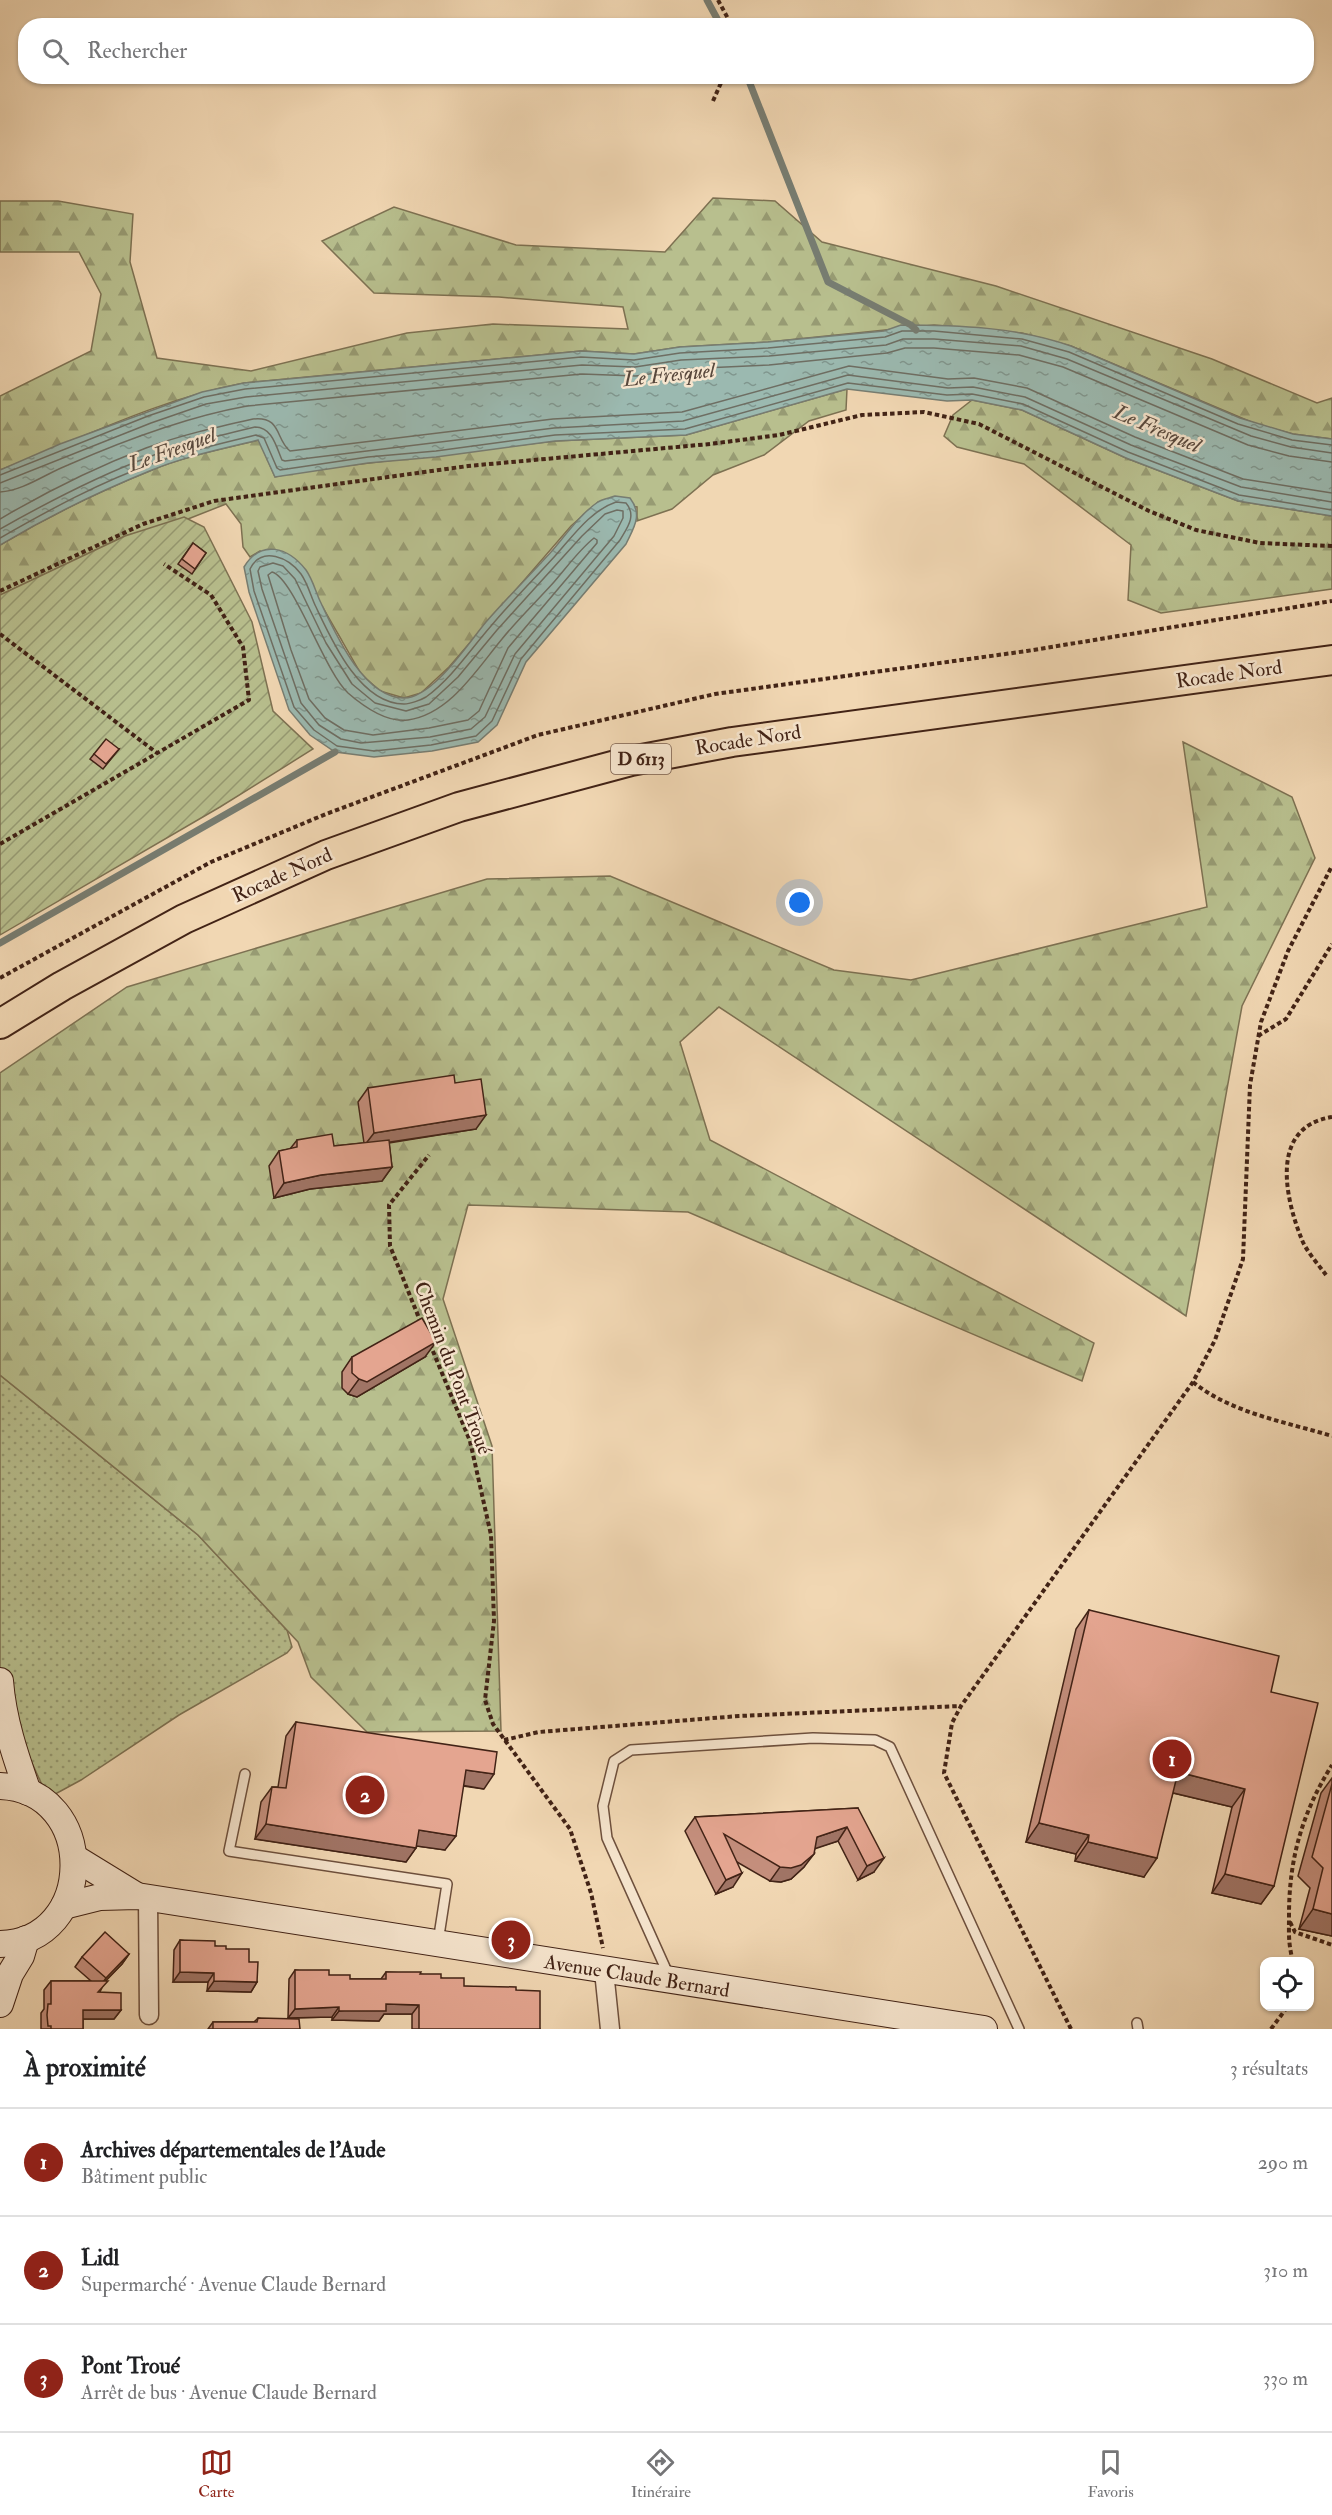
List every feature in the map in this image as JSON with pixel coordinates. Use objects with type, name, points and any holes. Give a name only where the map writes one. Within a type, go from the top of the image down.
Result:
[{"type":"main road","name":"Rocade Nord","points":[[0,1024],[62,986],[184,919],[326,855],[459,807],[631,761],[732,742],[1332,660]]},
{"type":"street","points":[[1,1701],[8,1733],[28,1792]]},
{"type":"street","points":[[0,1786],[28,1792],[46,1803],[60,1818],[70,1837],[75,1858],[73,1883],[64,1906],[54,1920],[26,1939],[0,1944]]},
{"type":"street","name":"Avenue Claude Bernard","points":[[75,1858],[143,1897]]},
{"type":"street","points":[[143,1897],[149,2015]]},
{"type":"street","name":"Avenue Claude Bernard","points":[[64,1906],[100,1898],[143,1897],[984,2029]]},
{"type":"street","points":[[0,2004],[10,1974],[21,1956],[26,1939]]},
{"type":"street","points":[[604,1971],[610,2029]]},
{"type":"lane","points":[[671,1981],[607,1838],[603,1806],[614,1761],[631,1750],[813,1738],[875,1740],[890,1747],[1019,2029]]},
{"type":"lane","points":[[244,1774],[229,1851],[447,1884],[438,1945]]},
{"type":"path","points":[[718,0],[728,18]]},
{"type":"path","points":[[713,101],[720,84]]},
{"type":"path","points":[[0,591],[143,524],[214,501],[468,466],[710,444],[779,435],[862,415],[924,412],[979,424],[1149,512],[1196,530],[1260,543],[1332,546]]},
{"type":"path","points":[[0,844],[249,700],[243,647],[211,595],[164,564]]},
{"type":"path","points":[[0,634],[157,753]]},
{"type":"path","points":[[1071,2029],[944,1773],[951,1723],[1193,1382],[1215,1340],[1243,1259],[1250,1085],[1261,1022],[1288,951],[1332,866]]},
{"type":"path","points":[[1258,1036],[1286,1019],[1332,944]]},
{"type":"path","points":[[1326,1275],[1303,1242],[1286,1183],[1287,1154],[1300,1133],[1316,1120],[1332,1117]]},
{"type":"path","name":"Chemin du Pont Troué","points":[[429,1155],[389,1205],[390,1246],[470,1442],[491,1535],[494,1621],[485,1700],[494,1724],[504,1740],[570,1829],[601,1932],[604,1971]]},
{"type":"path","points":[[1193,1382],[1204,1391],[1248,1411],[1332,1436]]},
{"type":"path","points":[[504,1740],[539,1732],[739,1716],[961,1706]]},
{"type":"path","points":[[1292,1957],[1287,1940],[1292,1862],[1317,1789],[1332,1765]]},
{"type":"path","points":[[1289,1922],[1295,1932],[1332,1945]]},
{"type":"path","points":[[1271,2029],[1285,2011]]},
{"type":"green space","points":[[713,198],[775,201],[822,242],[996,286],[1212,359],[1317,403],[1332,398],[1332,439],[1293,434],[1256,424],[1071,346],[1022,333],[934,325],[768,342],[680,347],[634,354],[581,351],[244,383],[212,390],[151,409],[0,470],[0,396],[91,351],[101,294],[79,252],[0,252],[0,201],[58,201],[133,214],[130,262],[157,358],[251,371],[407,333],[493,324],[628,329],[623,307],[499,297],[374,293],[322,241],[394,207],[516,245],[665,252]]},
{"type":"green space","points":[[847,389],[846,410],[809,421],[764,455],[713,475],[672,509],[637,521],[637,507],[598,502],[571,526],[449,667],[421,693],[404,698],[380,691],[361,674],[322,606],[260,551],[250,557],[243,547],[241,524],[226,504],[188,519],[125,536],[0,595],[0,545],[56,514],[165,465],[259,440],[275,477],[302,471],[555,441],[686,435]]},
{"type":"green space","points":[[972,400],[1022,410],[1126,458],[1238,501],[1332,516],[1332,589],[1161,613],[1128,600],[1131,545],[1024,464],[957,447],[944,436],[953,415]]},
{"type":"green space","points":[[184,517],[204,527],[252,622],[273,711],[313,749],[220,807],[0,935],[0,595],[125,536]]},
{"type":"green space","points":[[1183,742],[1292,797],[1315,858],[1242,1006],[1186,1316],[719,1007],[680,1042],[710,1140],[1094,1343],[1082,1381],[688,1212],[468,1205],[443,1299],[492,1446],[501,1731],[367,1732],[311,1677],[298,1642],[198,1535],[0,1375],[0,1073],[127,987],[487,879],[610,876],[834,970],[911,980],[1207,907]]},
{"type":"green space","points":[[0,1375],[198,1535],[287,1630],[292,1647],[287,1653],[179,1715],[81,1780],[48,1798],[0,1693]]},
{"type":"water","name":"Le Fresquel","points":[[901,325],[987,328],[1051,340],[1071,346],[1240,418],[1293,434],[1332,439],[1332,516],[1238,501],[1126,458],[1022,410],[972,400],[947,401],[847,389],[686,435],[555,441],[436,457],[368,463],[275,477],[258,440],[191,457],[152,470],[75,504],[0,545],[0,470],[60,444],[202,392],[244,383],[581,351],[634,354],[680,347],[768,342],[884,331]]},
{"type":"water","points":[[615,496],[630,498],[636,510],[636,521],[626,544],[526,662],[497,725],[478,742],[432,751],[374,757],[335,752],[310,735],[289,710],[249,592],[244,567],[258,552],[275,549],[299,562],[313,582],[343,647],[353,662],[376,688],[390,695],[404,698],[415,696],[438,679],[579,519],[598,502]]},
{"type":"building","points":[[193,543],[206,553],[195,569],[182,559]]},
{"type":"building","points":[[106,739],[119,749],[106,764],[94,754]]},
{"type":"building","points":[[454,1075],[455,1083],[481,1079],[486,1115],[374,1133],[368,1088]]},
{"type":"building","points":[[332,1134],[334,1146],[389,1140],[392,1167],[321,1175],[284,1183],[279,1151],[297,1147],[297,1140]]},
{"type":"building","points":[[422,1318],[436,1342],[367,1382],[352,1373],[352,1357]]},
{"type":"building","points":[[1089,1610],[1279,1656],[1271,1692],[1318,1703],[1274,1886],[1225,1874],[1245,1789],[1178,1772],[1157,1858],[1088,1842],[1089,1835],[1039,1823]]},
{"type":"building","points":[[296,1722],[497,1752],[494,1774],[466,1770],[456,1836],[419,1830],[416,1848],[266,1824],[272,1787],[286,1788]]},
{"type":"building","points":[[1332,1784],[1332,1914],[1313,1909],[1323,1868],[1312,1857]]},
{"type":"building","points":[[858,1808],[884,1858],[867,1866],[847,1827],[817,1837],[814,1854],[801,1865],[791,1868],[780,1867],[724,1834],[742,1873],[726,1880],[695,1817]]},
{"type":"building","points":[[105,1932],[129,1954],[106,1978],[82,1957]]},
{"type":"building","points":[[180,1940],[215,1941],[215,1946],[226,1946],[226,1949],[249,1949],[249,1962],[258,1962],[257,1982],[214,1981],[214,1973],[180,1972]]},
{"type":"building","points":[[295,1970],[329,1970],[329,1975],[350,1975],[350,1979],[386,1979],[386,1972],[421,1972],[420,1974],[441,1974],[441,1978],[464,1978],[464,1986],[516,1987],[516,1990],[540,1991],[540,2029],[419,2029],[419,2005],[386,2004],[386,2011],[339,2011],[339,2007],[295,2009]]},
{"type":"building","points":[[51,1981],[108,1981],[98,1992],[121,1993],[121,2010],[83,2010],[83,2029],[51,2029],[51,2026],[48,2026],[47,2015],[48,2004],[51,2004]]},
{"type":"building","points":[[258,2018],[299,2019],[300,2029],[213,2029],[213,2022],[257,2022]]},
{"type":"waterway","points":[[707,0],[717,18]]},
{"type":"waterway","points":[[750,84],[828,282],[911,325],[916,330]]},
{"type":"waterway","points":[[0,943],[335,752]]},
{"type":"place","name":"Archives départementales de l'Aude","points":[[1172,1759]]},
{"type":"place","name":"Lidl","points":[[365,1795]]},
{"type":"place","name":"Pont Troué","points":[[511,1940]]}]
